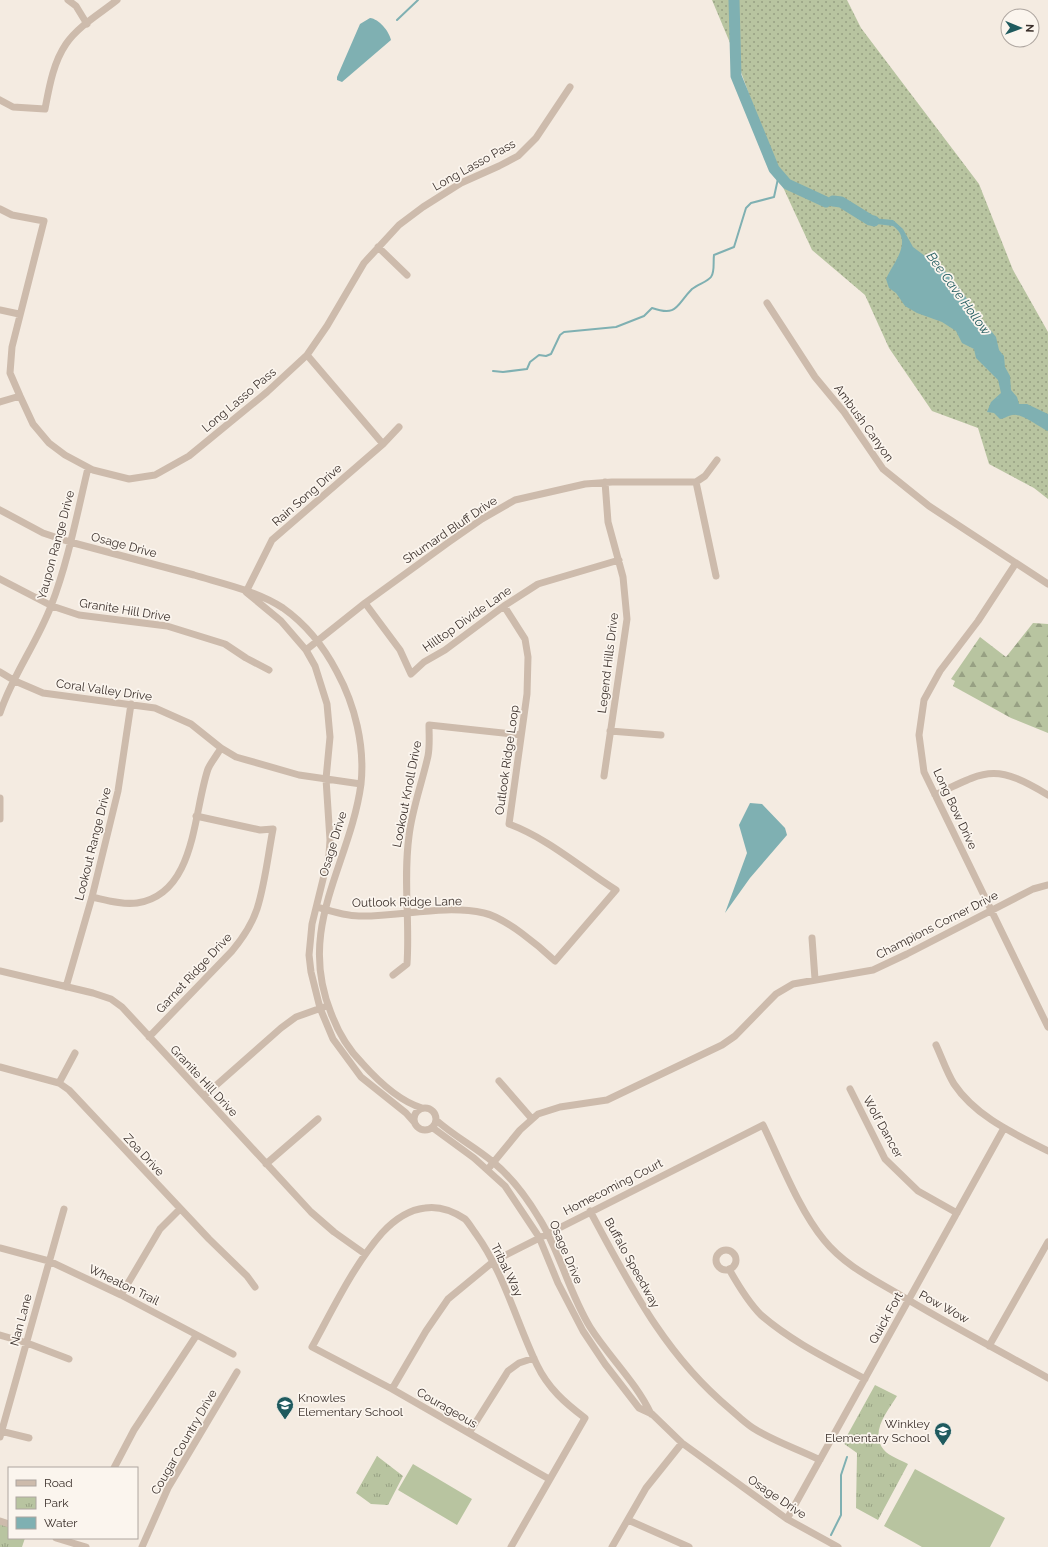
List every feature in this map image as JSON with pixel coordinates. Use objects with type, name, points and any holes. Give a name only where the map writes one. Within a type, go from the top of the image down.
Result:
[{"type":"street","points":[[68,0],[76,6],[87,24]]},
{"type":"street","points":[[0,100],[13,107],[45,109],[58,59],[66,44],[87,24],[117,0]]},
{"type":"street","name":"Long Lasso Pass","points":[[0,209],[12,215],[44,221],[19,314],[12,347],[10,373],[33,424],[49,443],[65,456],[88,468],[129,479],[155,474],[189,456],[267,392],[307,355],[327,326],[364,263],[399,225],[423,207],[461,183],[518,156],[536,138],[570,87]]},
{"type":"street","points":[[378,247],[407,275]]},
{"type":"street","name":"Ambush Canyon","points":[[767,303],[815,377],[844,412],[883,469],[929,506],[1016,563],[1033,576],[1048,584]]},
{"type":"street","points":[[0,310],[19,314]]},
{"type":"street","points":[[307,355],[383,444]]},
{"type":"street","points":[[0,402],[20,396]]},
{"type":"street","name":"Rain Song Drive","points":[[246,592],[272,540],[383,444],[399,428]]},
{"type":"street","points":[[716,576],[696,482],[705,476],[717,460]]},
{"type":"street","name":"Yaupon Range Drive","points":[[0,713],[5,698],[35,644],[52,606],[70,542],[88,468]]},
{"type":"street","name":"Shumard Bluff Drive","points":[[306,650],[365,603],[482,519],[515,500],[584,484],[605,482],[696,482]]},
{"type":"street","name":"Legend Hills Drive","points":[[604,776],[626,619],[623,577],[608,522],[605,482]]},
{"type":"street","name":"Osage Drive","points":[[0,510],[43,533],[70,542],[237,587],[246,592],[266,598],[285,609],[319,641],[343,682],[353,710],[361,748],[361,784],[353,822],[321,908],[312,924],[309,955],[311,972],[320,1008],[333,1039],[361,1076],[406,1113],[414,1122]]},
{"type":"street","name":"Hilltop Divide Lane","points":[[365,603],[400,650],[411,674],[424,662],[445,650],[504,606],[538,584],[618,560]]},
{"type":"street","name":"Long Bow Drive","points":[[1016,563],[978,621],[940,671],[924,700],[919,735],[920,750],[924,772],[934,795],[1048,1027]]},
{"type":"street","name":"Granite Hill Drive","points":[[0,579],[52,606],[79,615],[167,626],[225,644],[269,670]]},
{"type":"street","name":"Osage Drive","points":[[246,592],[280,621],[306,650],[315,666],[327,704],[330,737],[326,779],[330,840],[321,908],[319,955],[323,990],[328,1006],[342,1037],[354,1055],[373,1075],[390,1089],[414,1106],[422,1108]]},
{"type":"street","name":"Outlook Ridge Loop","points":[[504,606],[525,639],[528,656],[527,694],[509,824],[527,831],[567,855],[616,890],[555,961]]},
{"type":"street","name":"Coral Valley Drive","points":[[0,672],[15,682],[43,693],[155,708],[190,724],[221,748],[236,757],[299,775],[361,784]]},
{"type":"street","name":"Lookout Range Drive","points":[[66,987],[92,897],[118,792],[131,704]]},
{"type":"street","name":"Lookout Knoll Drive","points":[[393,975],[407,964],[409,935],[406,877],[409,836],[428,754],[429,725],[521,735]]},
{"type":"street","points":[[610,731],[661,735]]},
{"type":"street","points":[[92,897],[121,903],[137,903],[154,898],[166,890],[176,879],[192,840],[196,816],[209,768],[221,748]]},
{"type":"street","points":[[934,795],[977,775],[994,772],[1016,778],[1048,795]]},
{"type":"street","points":[[0,798],[0,819]]},
{"type":"street","name":"Garnet Ridge Drive","points":[[149,1037],[232,952],[244,936],[257,909],[273,829],[260,830],[196,816]]},
{"type":"street","name":"Champions Corner Drive","points":[[488,1169],[520,1130],[538,1114],[560,1108],[607,1100],[643,1084],[735,1036],[776,994],[793,984],[873,970],[1032,889],[1048,885]]},
{"type":"street","name":"Outlook Ridge Lane","points":[[321,908],[358,916],[407,914],[448,910],[485,914],[512,927],[536,943],[555,961]]},
{"type":"street","points":[[812,938],[815,979]]},
{"type":"street","name":"Granite Hill Drive","points":[[0,971],[93,992],[111,999],[122,1007],[311,1212],[334,1232],[365,1254]]},
{"type":"street","points":[[204,1096],[281,1028],[296,1017],[328,1006]]},
{"type":"street","points":[[936,1045],[954,1084],[973,1106],[1004,1128],[1048,1151]]},
{"type":"street","points":[[59,1083],[75,1053]]},
{"type":"street","name":"Zoa Drive","points":[[0,1066],[59,1083],[69,1090],[180,1209],[247,1276],[255,1287]]},
{"type":"street","points":[[499,1081],[532,1119]]},
{"type":"street","name":"Wolf Dancer","points":[[850,1090],[885,1159],[918,1191],[958,1213]]},
{"type":"street","points":[[422,1108],[432,1111],[436,1120],[433,1128],[422,1130],[414,1122],[416,1112],[422,1108]]},
{"type":"street","points":[[266,1164],[318,1119]]},
{"type":"street","name":"Osage Drive","points":[[436,1120],[493,1162],[523,1195],[548,1233],[568,1284],[590,1326],[606,1352],[645,1401],[652,1414],[682,1443],[787,1519],[838,1547]]},
{"type":"street","name":"Homecoming Court","points":[[392,1389],[426,1331],[448,1299],[494,1261],[590,1211],[763,1125]]},
{"type":"street","name":"Pow Wow","points":[[763,1125],[810,1220],[824,1241],[842,1258],[860,1272],[1048,1378]]},
{"type":"street","name":"Osage Drive","points":[[433,1128],[488,1169],[505,1186],[539,1237],[558,1283],[583,1331],[605,1364],[639,1408],[652,1414]]},
{"type":"street","name":"Quick Fort","points":[[787,1519],[1004,1128]]},
{"type":"street","name":"Tribal Way","points":[[312,1347],[365,1254],[393,1222],[406,1213],[416,1209],[432,1207],[446,1210],[465,1220],[494,1261],[534,1358],[551,1388],[585,1418],[549,1479]]},
{"type":"street","name":"Nan Lane","points":[[1,1433],[64,1209]]},
{"type":"street","points":[[121,1295],[160,1229],[180,1209]]},
{"type":"street","name":"Buffalo Speedway","points":[[590,1211],[636,1298],[667,1343],[693,1375],[714,1396],[754,1428],[820,1460]]},
{"type":"street","points":[[989,1346],[1048,1242]]},
{"type":"street","name":"Wheaton Trail","points":[[0,1248],[49,1261],[121,1295],[196,1336],[233,1354]]},
{"type":"street","points":[[729,1270],[741,1289],[766,1318],[803,1346],[865,1379]]},
{"type":"street","points":[[0,1335],[27,1342],[69,1359]]},
{"type":"street","points":[[115,1467],[134,1430],[196,1336]]},
{"type":"street","name":"Courageous","points":[[312,1347],[392,1389],[549,1479]]},
{"type":"street","points":[[469,1434],[508,1371],[520,1363],[534,1358]]},
{"type":"street","name":"Cougar Country Drive","points":[[142,1547],[168,1488],[237,1372]]},
{"type":"street","points":[[1,1433],[29,1438]]},
{"type":"street","points":[[612,1547],[653,1478],[682,1443]]},
{"type":"street","points":[[511,1547],[549,1479]]},
{"type":"street","points":[[628,1520],[689,1547]]},
{"type":"street","points":[[64,1539],[80,1541],[86,1547]]},
{"type":"green space","points":[[712,0],[847,0],[861,28],[979,184],[1013,270],[1048,332],[1048,499],[1034,488],[989,464],[978,428],[932,411],[889,348],[865,295],[812,250],[782,185],[733,50]]},
{"type":"green space","points":[[1033,623],[1048,624],[1048,733],[1011,718],[953,686],[955,681],[951,679],[980,637],[1006,657]]},
{"type":"green space","points":[[875,1385],[897,1396],[885,1415],[879,1429],[878,1436],[880,1443],[886,1452],[908,1464],[878,1520],[856,1508],[857,1453],[843,1443]]},
{"type":"green space","points":[[377,1456],[403,1476],[388,1505],[371,1504],[356,1493]]},
{"type":"green space","points":[[413,1464],[472,1499],[457,1525],[398,1490]]},
{"type":"green space","points":[[915,1469],[1005,1518],[990,1547],[922,1547],[884,1526]]},
{"type":"green space","points":[[0,1523],[8,1526],[8,1539],[25,1539],[22,1547],[0,1547]]},
{"type":"water","points":[[370,18],[383,26],[391,40],[342,82],[337,80],[360,24]]},
{"type":"water","points":[[861,214],[872,218],[893,220],[903,229],[913,247],[945,271],[958,286],[996,337],[999,350],[1004,356],[1005,367],[1010,376],[1011,390],[1017,397],[1019,404],[1027,404],[1048,414],[1048,431],[1019,416],[1011,415],[1000,419],[994,413],[987,412],[991,402],[1001,393],[998,380],[976,358],[974,349],[962,343],[956,331],[942,322],[917,313],[905,306],[896,293],[889,288],[886,279],[900,252],[902,238],[893,226],[868,223]]},
{"type":"water","points":[[750,803],[762,804],[785,828],[787,835],[750,878],[725,913],[747,853],[739,825]]},
{"type":"waterway","points":[[397,20],[418,0]]},
{"type":"waterway","name":"Bee Cave Hollow","points":[[734,0],[736,76],[774,169],[787,184],[826,202]]},
{"type":"waterway","points":[[493,371],[503,372],[527,369],[530,362],[539,355],[546,356],[551,354],[560,335],[564,332],[616,327],[644,316],[652,308],[667,311],[676,308],[692,289],[711,277],[714,255],[734,247],[746,208],[751,203],[774,197],[779,174]]},
{"type":"waterway","name":"Bee Cave Hollow","points":[[833,201],[841,202],[874,221]]},
{"type":"waterway","points":[[831,1535],[841,1515],[841,1475],[847,1457]]},
{"type":"place","name":"Knowles Elementary School","points":[[285,1420]]},
{"type":"place","name":"Winkley Elementary School","points":[[943,1446]]}]
